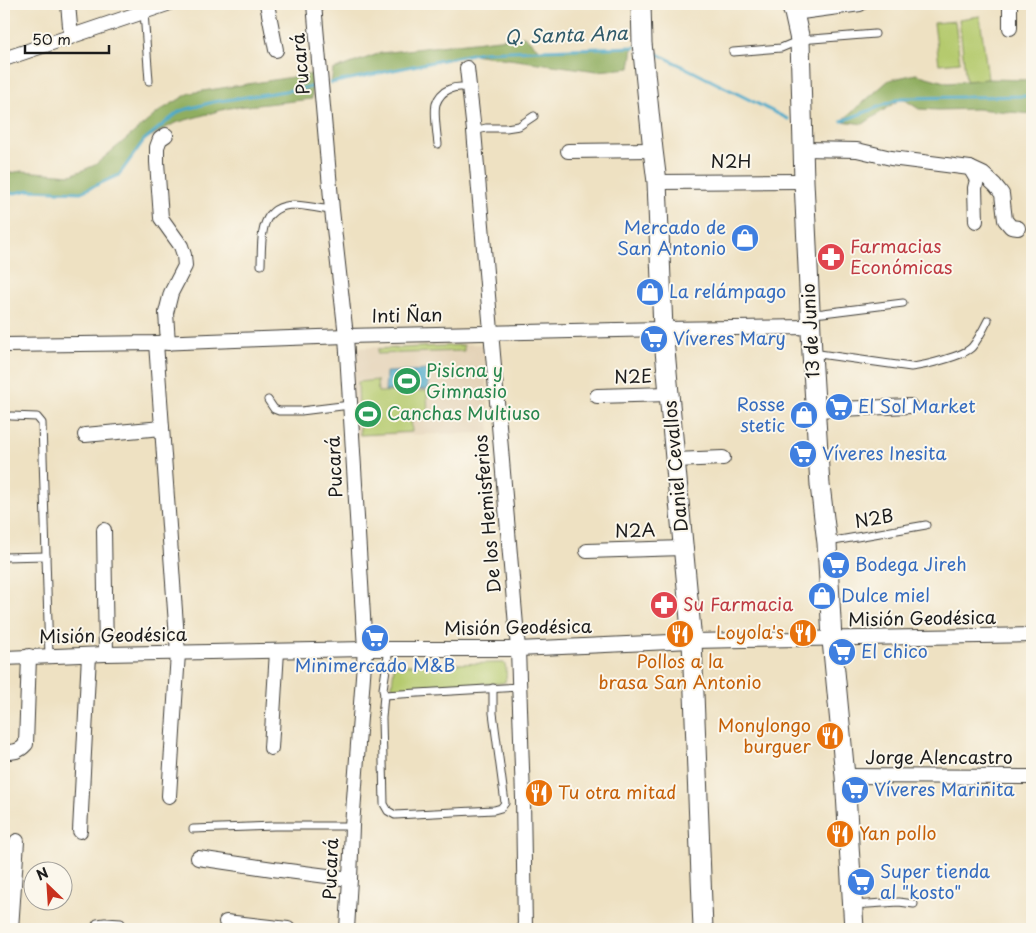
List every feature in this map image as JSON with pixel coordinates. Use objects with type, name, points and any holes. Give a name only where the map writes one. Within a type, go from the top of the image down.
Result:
[{"type":"street","points":[[68,4],[72,37]]},
{"type":"street","points":[[4,59],[167,4]]},
{"type":"street","points":[[267,4],[276,50]]},
{"type":"street","name":"Pucará","points":[[314,4],[332,210],[346,336],[365,649],[352,826],[347,929]]},
{"type":"street","name":"Daniel Cevallos","points":[[641,4],[644,66],[657,182],[663,329],[692,642],[703,929]]},
{"type":"street","points":[[792,8],[860,4]]},
{"type":"street","points":[[1010,4],[1010,28]]},
{"type":"street","name":"13 de Junio","points":[[792,8],[800,40],[810,321],[820,485],[827,543],[832,640],[845,776],[854,929]]},
{"type":"street","name":"De los Hemisferios","points":[[467,68],[518,649],[525,929]]},
{"type":"street","points":[[166,135],[160,138],[157,147],[161,218],[181,246],[185,266],[171,293],[166,312],[162,343],[162,428],[178,653],[169,796]]},
{"type":"street","points":[[803,149],[857,150],[891,158],[970,168],[983,174],[996,185],[1002,194],[1006,220],[1011,227],[1018,228]]},
{"type":"street","points":[[568,152],[653,150]]},
{"type":"street","points":[[970,168],[977,180],[975,188],[976,222]]},
{"type":"street","name":"N2H","points":[[657,182],[804,181]]},
{"type":"street","name":"Inti Ñan","points":[[4,345],[162,343],[346,336],[663,329],[810,321]]},
{"type":"street","name":"N2E","points":[[597,396],[669,394]]},
{"type":"street","points":[[816,410],[910,406]]},
{"type":"street","points":[[85,435],[162,428]]},
{"type":"street","points":[[675,460],[723,458]]},
{"type":"street","points":[[104,530],[106,654]]},
{"type":"street","name":"N2A","points":[[587,551],[683,548]]},
{"type":"street","name":"Misión Geodésica","points":[[4,658],[365,649],[518,649],[692,642],[1032,636]]},
{"type":"street","points":[[270,748],[277,651]]},
{"type":"street","points":[[80,831],[89,655]]},
{"type":"street","points":[[4,752],[13,752],[21,749],[26,744],[30,656]]},
{"type":"street","name":"Jorge Alencastro","points":[[845,776],[1032,777]]},
{"type":"street","points":[[11,929],[17,841]]},
{"type":"street","points":[[198,858],[350,879]]},
{"type":"street","points":[[226,922],[288,929]]},
{"type":"lane","points":[[144,12],[149,80]]},
{"type":"lane","points":[[732,52],[781,48],[800,40],[874,34]]},
{"type":"lane","points":[[438,144],[436,105],[440,96],[449,88],[461,86],[469,88]]},
{"type":"lane","points":[[474,131],[486,128],[519,126],[534,116]]},
{"type":"lane","points":[[261,265],[262,230],[269,215],[278,208],[294,205],[332,210]]},
{"type":"lane","points":[[810,321],[823,313],[903,303]]},
{"type":"lane","points":[[812,353],[911,367],[924,366],[971,348],[988,320]]},
{"type":"lane","points":[[268,400],[274,409],[279,412],[350,405]]},
{"type":"lane","points":[[11,416],[37,417],[42,423],[49,656]]},
{"type":"lane","name":"N2B","points":[[827,543],[926,525]]},
{"type":"lane","points":[[4,557],[46,556]]},
{"type":"lane","points":[[389,649],[383,689],[382,718],[384,804],[388,811],[395,815],[494,810],[501,808],[505,803],[493,713],[493,688]]},
{"type":"lane","points":[[384,695],[519,687]]},
{"type":"lane","points":[[193,829],[352,826]]},
{"type":"lane","points":[[853,905],[899,902],[914,904]]},
{"type":"lane","points":[[94,929],[97,923],[105,922],[121,923],[124,929]]},
{"type":"shaded area","points":[[484,344],[490,433],[355,436],[349,348]]},
{"type":"green space","points":[[980,16],[988,79],[966,81],[959,19]]},
{"type":"green space","points":[[955,21],[960,62],[939,64],[934,23]]},
{"type":"green space","points":[[524,36],[540,50],[633,47],[630,68],[597,71],[472,54],[331,83],[333,70],[381,53]]},
{"type":"green space","points":[[312,74],[312,99],[229,108],[175,123],[144,140],[119,175],[81,192],[30,190],[4,195],[4,174],[22,171],[71,175],[95,165],[161,110],[190,93]]},
{"type":"green space","points":[[916,74],[948,83],[988,79],[1032,80],[1032,114],[977,109],[919,109],[902,98],[863,124],[842,121],[889,80]]},
{"type":"green space","points":[[464,345],[464,351],[378,354],[378,349]]},
{"type":"green space","points":[[377,380],[378,392],[427,391],[428,417],[411,417],[412,432],[360,435],[358,382]]},
{"type":"green space","points":[[504,663],[506,677],[505,682],[502,683],[402,689],[395,688],[392,685],[394,667],[398,665]]},
{"type":"water","name":"Pisicna y Gimnasio","points":[[428,370],[429,389],[385,391],[386,372]]},
{"type":"waterway","name":"Q. Santa Ana","points":[[331,83],[481,52],[635,47]]},
{"type":"waterway","name":"Q. Santa Ana","points":[[650,50],[788,119]]},
{"type":"waterway","name":"Q. Santa Ana","points":[[4,195],[30,190],[81,192],[119,175],[144,140],[180,111],[213,102],[318,86]]},
{"type":"waterway","name":"Q. Santa Ana","points":[[842,121],[902,98],[1032,96]]},
{"type":"place","name":"Mercado de San Antonio","points":[[745,238]]},
{"type":"place","name":"Farmacias Económicas","points":[[831,257]]},
{"type":"place","name":"La relámpago","points":[[650,292]]},
{"type":"place","name":"Víveres Mary","points":[[654,339]]},
{"type":"place","name":"Pisicna y Gimnasio","points":[[407,381]]},
{"type":"place","name":"El Sol Market","points":[[839,407]]},
{"type":"place","name":"Canchas Multiuso","points":[[368,414]]},
{"type":"place","name":"Rosse stetic","points":[[804,415]]},
{"type":"place","name":"Víveres Inesita","points":[[803,454]]},
{"type":"place","name":"Bodega Jireh","points":[[836,565]]},
{"type":"place","name":"Dulce miel","points":[[822,596]]},
{"type":"place","name":"Su Farmacia","points":[[664,605]]},
{"type":"place","name":"Loyola's","points":[[803,633]]},
{"type":"place","name":"Pollos a la brasa San Antonio","points":[[680,634]]},
{"type":"place","name":"Minimercado M&B","points":[[375,638]]},
{"type":"place","name":"El chico","points":[[842,652]]},
{"type":"place","name":"Monylongo burguer","points":[[830,736]]},
{"type":"place","name":"Víveres Marinita","points":[[855,790]]},
{"type":"place","name":"Tu otra mitad","points":[[539,793]]},
{"type":"place","name":"Yan pollo","points":[[840,834]]},
{"type":"place","name":"Super tienda al \"kosto\"","points":[[861,882]]}]
